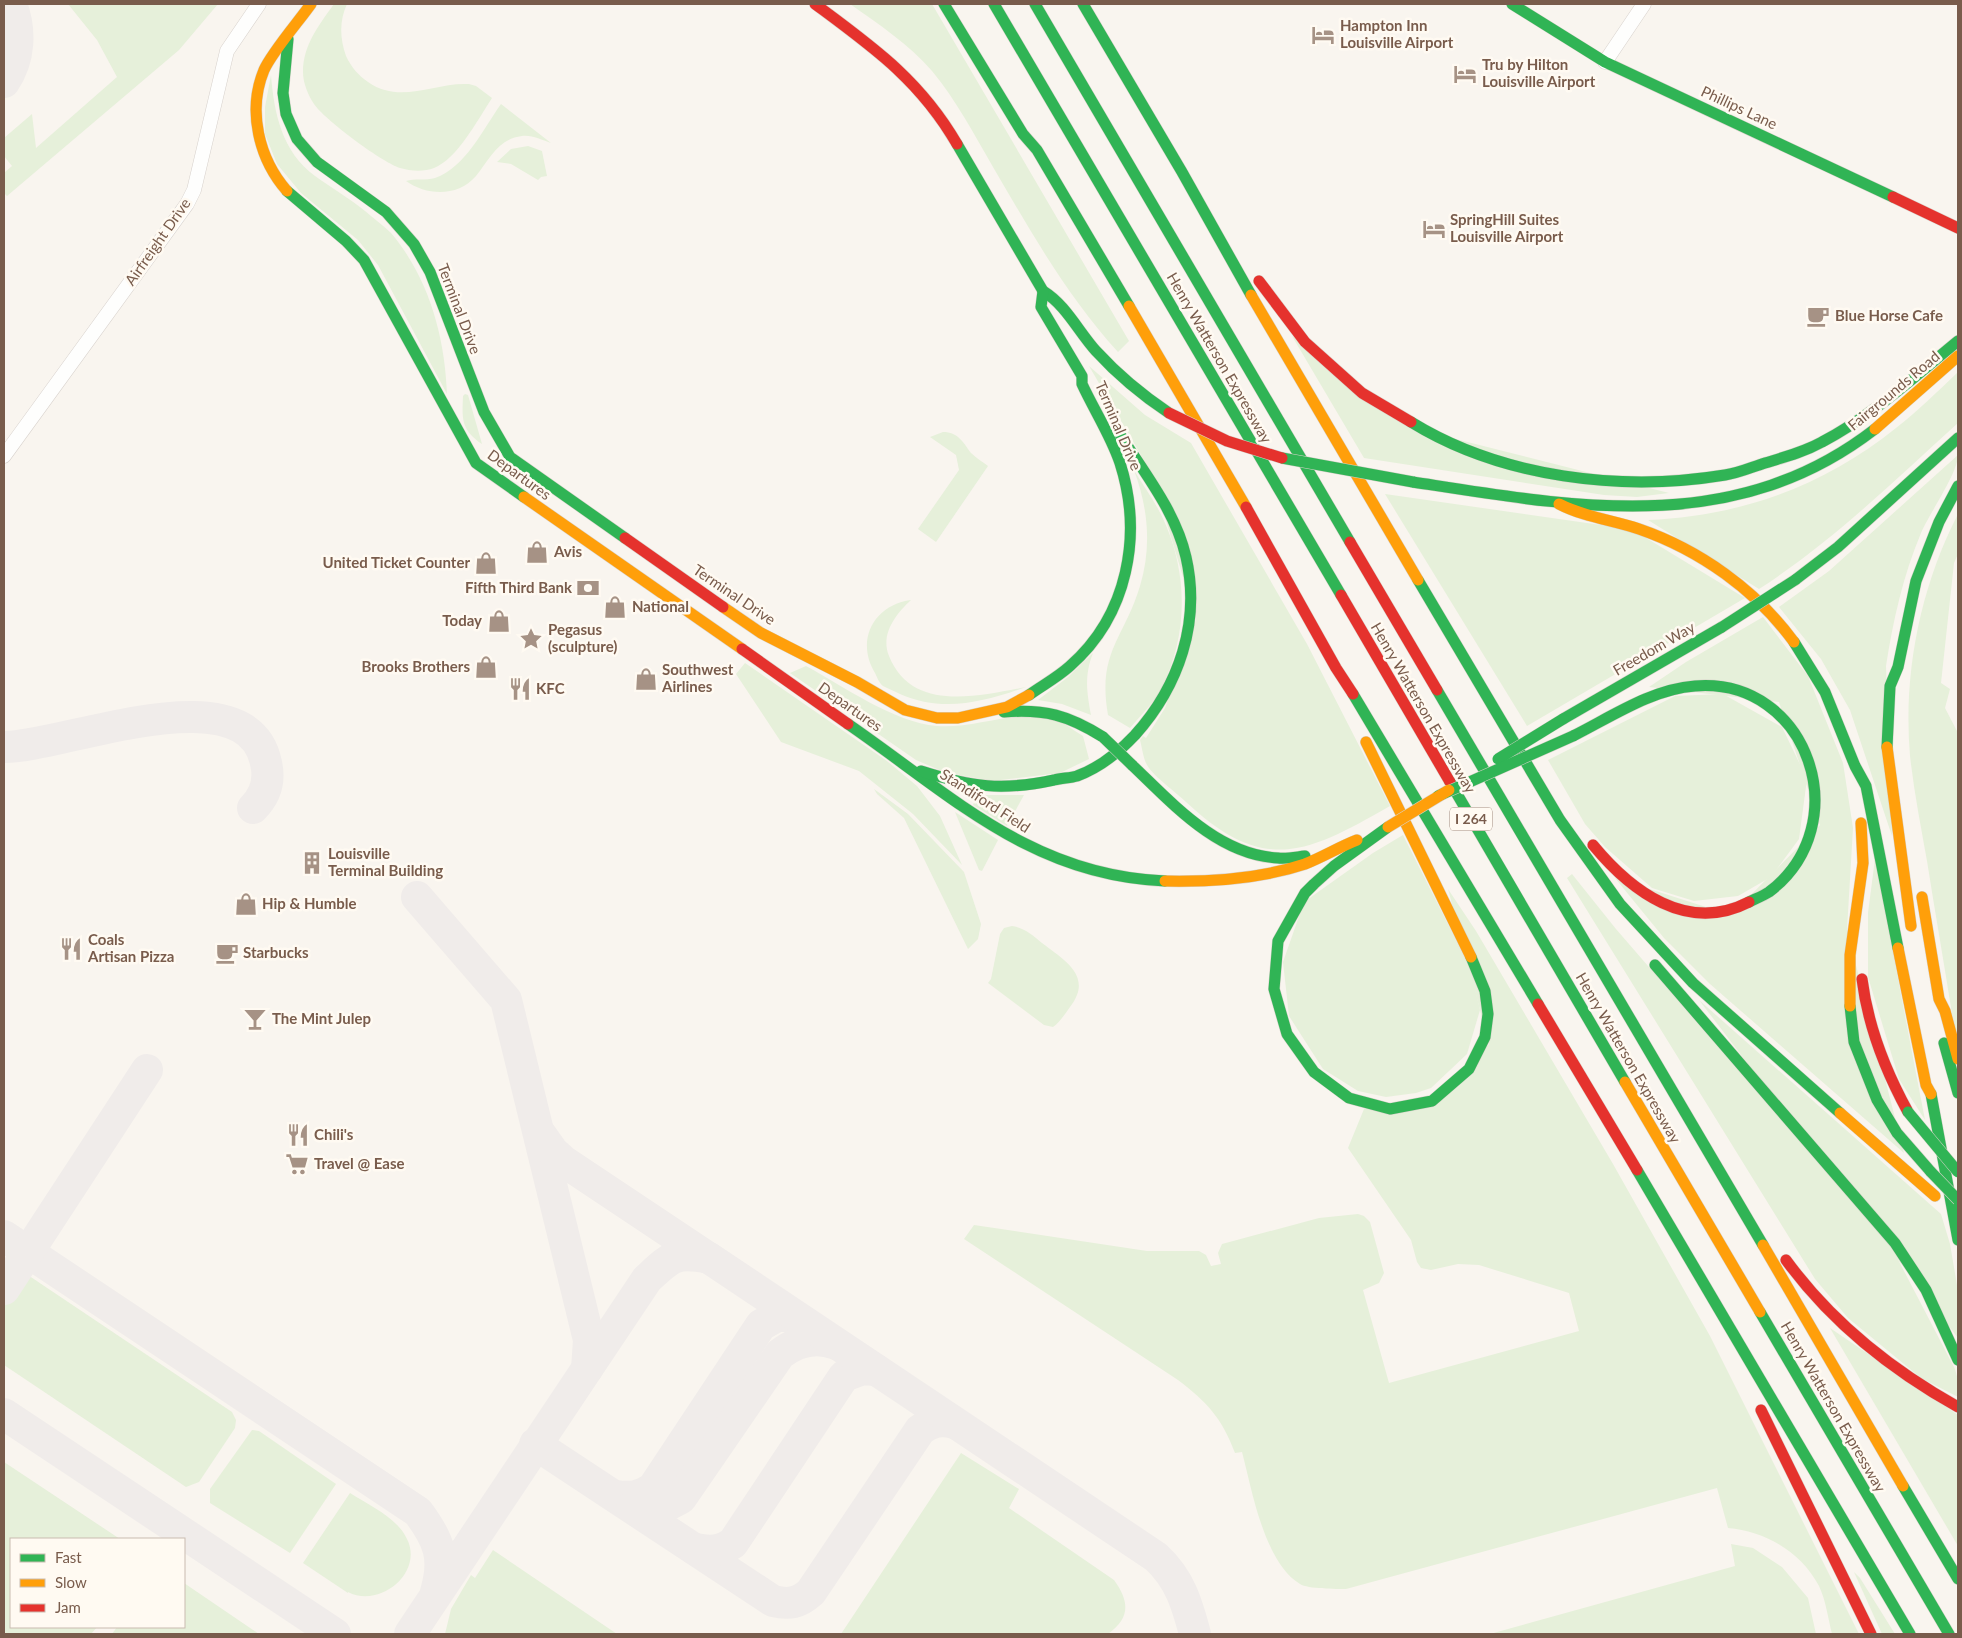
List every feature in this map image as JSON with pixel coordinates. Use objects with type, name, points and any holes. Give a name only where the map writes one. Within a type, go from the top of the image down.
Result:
[{"type":"main road","name":"Terminal Drive","points":[[311,4],[288,38],[283,80],[283,102],[294,132],[313,158],[381,208],[416,246],[436,288],[453,338],[486,420],[495,439],[510,457],[761,633],[858,682],[905,710],[937,718],[983,714],[1025,698],[1070,666],[1099,634],[1119,597],[1126,576],[1132,534],[1128,491],[1119,461],[1082,384],[1082,376],[1041,307],[1043,291]]},
{"type":"main road","name":"Terminal Drive","points":[[815,4],[885,56],[905,75],[942,118],[1043,291],[1054,296],[1086,340],[1112,368],[1143,395],[1169,413],[1208,435],[1276,459],[1559,504]]},
{"type":"main road","points":[[944,4],[1023,134],[1037,150],[1220,460],[1336,668],[1372,722],[1910,1634]]},
{"type":"main road","name":"Henry Watterson Expressway","points":[[994,4],[1949,1634]]},
{"type":"main road","name":"Henry Watterson Expressway","points":[[1035,4],[1958,1579]]},
{"type":"main road","points":[[1083,4],[1182,172],[1192,195],[1354,474],[1575,843],[1599,876],[1669,959],[1958,1216]]},
{"type":"main road","name":"Phillips Lane","points":[[1512,4],[1605,62],[1958,228]]},
{"type":"main road","points":[[963,12],[1032,130],[1037,150]]},
{"type":"main road","name":"Departures","points":[[288,38],[265,68],[262,75],[256,116],[258,136],[264,156],[286,190],[352,244],[364,260],[476,463],[910,767]]},
{"type":"main road","points":[[1182,172],[1204,190],[1229,231]]},
{"type":"main road","points":[[1254,272],[1286,320],[1317,352],[1347,380],[1401,418],[1438,438],[1491,460],[1541,473],[1602,483],[1655,484],[1706,479],[1746,471],[1793,455],[1852,424],[1958,341]]},
{"type":"main road","name":"Fairgrounds Road","points":[[1559,504],[1623,508],[1674,507],[1731,498],[1772,486],[1831,459],[1868,435],[1902,408],[1958,356]]},
{"type":"main road","points":[[910,767],[967,784],[989,786],[1037,785],[1076,776],[1116,753],[1147,724],[1173,684],[1182,658],[1190,610],[1190,580],[1181,541],[1167,512],[1088,380],[1082,376]]},
{"type":"main road","name":"Freedom Way","points":[[1339,847],[1388,827],[1563,719],[1722,627],[1795,580],[1838,547],[1958,438]]},
{"type":"main road","points":[[1912,934],[1887,744],[1890,686],[1898,667],[1916,581],[1939,522],[1958,486]]},
{"type":"main road","points":[[1559,504],[1574,512],[1617,522],[1659,536],[1705,560],[1757,598],[1792,637],[1816,674],[1835,713],[1858,776],[1866,786],[1926,1086],[1932,1096]]},
{"type":"main road","points":[[1898,667],[1899,738]]},
{"type":"main road","points":[[1336,668],[1360,730],[1482,979],[1488,1002],[1487,1028],[1484,1042],[1478,1055],[1462,1078],[1442,1094],[1429,1100],[1397,1108],[1365,1104],[1347,1097],[1333,1089],[1309,1069],[1292,1046],[1283,1027],[1274,986],[1274,966],[1281,932],[1304,894],[1325,874],[1388,827]]},
{"type":"main road","points":[[1438,796],[1665,693],[1695,686],[1728,689],[1756,699],[1780,715],[1798,737],[1807,753],[1816,783],[1816,813],[1812,831],[1800,860],[1791,872],[1767,893],[1744,906],[1732,909],[1688,911],[1659,903],[1630,885],[1588,838]]},
{"type":"main road","points":[[983,714],[1036,711],[1073,718],[1103,737],[1204,829],[1241,851],[1264,857],[1299,857],[1339,847]]},
{"type":"main road","points":[[1523,754],[1544,773],[1560,797]]},
{"type":"main road","points":[[1901,764],[1907,807]]},
{"type":"main road","name":"Standiford Field","points":[[910,767],[946,796],[1008,837],[1057,858],[1105,871],[1171,881],[1216,882],[1298,866],[1318,860],[1339,847]]},
{"type":"main road","points":[[1858,776],[1856,787],[1861,818],[1863,863],[1859,902],[1854,918],[1848,993],[1854,1042],[1876,1100],[1897,1133],[1958,1200]]},
{"type":"main road","points":[[1547,795],[1591,884],[1612,913]]},
{"type":"main road","points":[[1920,884],[1939,999],[1945,1011],[1958,1059]]},
{"type":"main road","points":[[1859,902],[1862,911],[1860,949],[1864,996],[1884,1066],[1908,1112],[1958,1172]]},
{"type":"main road","points":[[1646,955],[1895,1243],[1926,1290],[1958,1360]]},
{"type":"main road","points":[[1612,988],[1639,1007]]},
{"type":"main road","points":[[1939,999],[1937,1008],[1943,1040],[1958,1093]]},
{"type":"main road","points":[[1924,1018],[1934,1084],[1932,1096],[1958,1240]]},
{"type":"main road","points":[[1579,1075],[1583,1095],[1717,1323],[1739,1368]]},
{"type":"main road","points":[[1782,1254],[1837,1322],[1920,1387],[1953,1404]]},
{"type":"main road","points":[[1757,1403],[1871,1634]]},
{"type":"street","name":"Airfreight Drive","points":[[4,456],[187,204],[194,190],[214,96],[227,51],[259,4]]},
{"type":"street","points":[[1605,62],[1644,4]]},
{"type":"green space","points":[[68,4],[218,4],[179,50],[7,196],[4,193],[4,173],[12,166],[4,156],[4,138],[32,114],[36,148],[117,77],[97,40]]},
{"type":"green space","points":[[334,4],[347,4],[342,23],[344,50],[358,74],[368,82],[380,89],[393,92],[418,91],[456,84],[469,84],[476,86],[492,98],[459,148],[442,163],[434,168],[417,171],[400,168],[391,164],[340,129],[314,104],[305,85],[303,76],[304,62],[313,36]]},
{"type":"green space","points":[[850,4],[932,4],[1129,341],[1118,352],[1082,309],[1066,286],[941,82],[923,61],[903,43]]},
{"type":"green space","points":[[271,75],[274,103],[282,131],[287,144],[295,155],[315,176],[359,206],[388,230],[416,269],[425,289],[438,330],[443,351],[447,394],[378,265],[358,240],[301,193],[277,164],[265,134],[265,107]]},
{"type":"green space","points":[[501,104],[551,143],[526,136],[507,141],[495,151],[469,183],[451,191],[433,192],[423,190],[406,181],[435,178],[446,173],[456,165],[473,146]]},
{"type":"green space","points":[[528,146],[542,151],[547,176],[541,177],[538,180],[511,164],[497,162],[511,149]]},
{"type":"green space","points":[[1292,336],[1408,427],[1669,493],[1637,497],[1604,495],[1364,458]]},
{"type":"green space","points":[[1089,366],[1145,415],[1191,443],[1307,644],[1390,806],[1334,836],[1309,845],[1286,849],[1263,848],[1239,840],[1214,825],[1150,770],[1140,740],[1143,736],[1146,738],[1165,708],[1196,620],[1152,474]]},
{"type":"green space","points":[[1958,372],[1958,423],[1837,531],[1786,571],[1759,589],[1648,520],[1716,512],[1780,494],[1810,482],[1840,466],[1896,428]]},
{"type":"green space","points":[[465,394],[468,395],[482,444],[466,429],[463,418],[463,396]]},
{"type":"green space","points":[[943,432],[956,436],[971,453],[988,466],[936,542],[918,529],[959,470],[956,455],[930,437]]},
{"type":"green space","points":[[1958,455],[1953,472],[1921,533],[1909,566],[1895,615],[1886,666],[1892,836],[1850,710],[1821,659],[1779,607],[1829,571]]},
{"type":"green space","points":[[1134,470],[1158,509],[1173,543],[1181,585],[1182,606],[1176,648],[1170,669],[1158,694],[1130,728],[1108,715],[1106,676],[1109,660],[1134,604],[1144,571],[1147,527],[1143,499]]},
{"type":"green space","points":[[1385,494],[1615,527],[1638,533],[1745,598],[1527,726]]},
{"type":"green space","points":[[1958,514],[1958,554],[1954,563],[1941,683],[1950,689],[1945,708],[1958,733],[1958,1037],[1952,1014],[1916,796],[1908,725],[1912,663],[1924,601],[1933,572]]},
{"type":"green space","points":[[911,600],[891,625],[888,632],[887,648],[889,656],[900,674],[913,686],[930,693],[948,696],[988,694],[1026,687],[979,701],[948,704],[916,700],[883,686],[869,661],[868,637],[878,617],[887,609],[898,603]]},
{"type":"green space","points":[[1763,617],[1808,676],[1843,763],[1853,828],[1847,930],[1904,1153],[1710,984],[1664,938],[1615,878],[1731,915],[1820,825],[1779,702],[1649,687],[1686,662]]},
{"type":"green space","points":[[1093,653],[1087,677],[1091,715],[1062,704],[1038,700],[1068,677]]},
{"type":"green space","points":[[745,663],[887,761],[917,786],[940,816],[962,865],[913,814],[859,771],[781,742],[736,674]]},
{"type":"green space","points":[[806,666],[886,711],[920,723],[950,726],[1022,716],[1051,717],[1083,736],[1089,759],[1060,773],[992,781],[944,772],[916,760],[790,673]]},
{"type":"green space","points":[[1723,694],[1782,727],[1807,779],[1799,839],[1771,877],[1738,896],[1694,901],[1652,888],[1605,847],[1585,824],[1548,760],[1675,696]]},
{"type":"green space","points":[[874,789],[908,814],[964,872],[981,924],[978,939],[968,949],[904,818],[877,794]]},
{"type":"green space","points":[[977,795],[1024,795],[1007,826],[973,805]]},
{"type":"green space","points":[[955,812],[998,840],[982,871],[979,870]]},
{"type":"green space","points":[[1403,835],[1470,968],[1480,1010],[1467,1054],[1431,1088],[1416,1093],[1386,1097],[1358,1091],[1323,1069],[1289,1016],[1283,962],[1304,902],[1373,853]]},
{"type":"green space","points":[[1875,859],[1925,1120],[1899,1079],[1868,977],[1868,913]]},
{"type":"green space","points":[[1572,874],[1616,929],[1892,1248],[1955,1369],[1958,1380],[1958,1397],[1921,1378],[1848,1318],[1815,1279],[1567,878]]},
{"type":"green space","points":[[1448,889],[1476,931],[1613,1164],[1710,1336],[1859,1634],[1832,1634],[1819,1586],[1792,1553],[1768,1539],[1742,1530],[1728,1528],[1717,1488],[1346,1589],[1304,1586],[1288,1574],[1268,1543],[1255,1505],[1242,1452],[1235,1453],[1219,1420],[1205,1404],[1178,1380],[964,1239],[974,1225],[1147,1251],[1199,1251],[1206,1255],[1211,1266],[1221,1264],[1218,1253],[1222,1244],[1319,1218],[1358,1214],[1364,1216],[1370,1222],[1384,1273],[1379,1283],[1363,1290],[1389,1383],[1579,1331],[1569,1293],[1479,1265],[1458,1264],[1431,1270],[1421,1268],[1417,1262],[1411,1240],[1348,1148],[1364,1109],[1440,1101],[1489,1044]]},
{"type":"green space","points":[[1012,926],[1028,932],[1059,956],[1073,970],[1077,978],[1079,986],[1077,996],[1062,1018],[1053,1027],[1044,1025],[988,983],[991,979],[1000,934],[1004,928]]},
{"type":"green space","points":[[1699,1000],[1941,1214],[1950,1244],[1958,1291],[1958,1338]]},
{"type":"green space","points":[[4,1259],[232,1412],[236,1420],[235,1428],[199,1482],[186,1487],[4,1365]]},
{"type":"green space","points":[[1830,1328],[1958,1415],[1958,1546]]},
{"type":"green space","points":[[252,1430],[259,1431],[336,1484],[290,1553],[210,1503],[210,1489]]},
{"type":"green space","points":[[961,1453],[1019,1489],[1009,1508],[1114,1580],[1123,1595],[1125,1609],[1124,1616],[1120,1622],[1108,1634],[841,1634]]},
{"type":"green space","points":[[4,1462],[118,1538],[10,1538],[10,1628],[96,1628],[91,1634],[4,1634]]},
{"type":"green space","points":[[350,1493],[382,1512],[396,1524],[407,1539],[411,1552],[409,1564],[404,1575],[396,1585],[385,1592],[373,1596],[360,1596],[348,1593],[303,1563]]},
{"type":"green space","points":[[1731,1544],[1753,1548],[1782,1567],[1808,1598],[1816,1634],[1490,1634],[1735,1566]]},
{"type":"green space","points":[[493,1550],[617,1634],[445,1634],[451,1609],[471,1575],[475,1578]]},
{"type":"green space","points":[[1854,1572],[1860,1578],[1895,1634],[1882,1634]]},
{"type":"green space","points":[[185,1584],[259,1634],[112,1634],[116,1628],[185,1628]]},
{"type":"taxiway","points":[[4,82],[13,64],[17,44],[16,24],[11,4]]},
{"type":"taxiway","points":[[4,747],[31,744],[150,720],[190,717],[225,721],[252,735],[266,763],[266,787],[261,798],[253,808]]},
{"type":"taxiway","points":[[417,897],[506,1000],[589,1340],[587,1369]]},
{"type":"taxiway","points":[[4,1289],[147,1070]]},
{"type":"taxiway","points":[[541,1135],[553,1152],[563,1161],[710,1259]]},
{"type":"taxiway","points":[[4,1236],[418,1512],[436,1541],[439,1550],[440,1569],[436,1592]]},
{"type":"taxiway","points":[[410,1634],[647,1279],[668,1261],[688,1255],[709,1258],[1156,1557],[1177,1583],[1195,1634]]},
{"type":"taxiway","points":[[616,1496],[635,1496],[653,1488],[761,1325],[777,1316],[794,1316]]},
{"type":"taxiway","points":[[632,1507],[662,1508],[681,1498],[780,1354],[793,1346],[807,1341],[821,1340],[836,1344]]},
{"type":"taxiway","points":[[695,1549],[715,1550],[733,1543],[844,1376],[863,1369],[876,1370]]},
{"type":"taxiway","points":[[4,1414],[335,1634]]},
{"type":"taxiway","points":[[535,1444],[773,1601],[789,1603],[798,1601],[811,1592],[920,1430],[936,1422],[954,1423]]},
{"type":"traffic: fast","points":[[944,4],[1023,134],[1037,150],[1129,306]]},
{"type":"traffic: fast","points":[[994,4],[1341,595]]},
{"type":"traffic: fast","points":[[1035,4],[1350,542]]},
{"type":"traffic: fast","points":[[1083,4],[1182,172],[1251,295]]},
{"type":"traffic: fast","points":[[1512,4],[1605,62],[1893,197]]},
{"type":"traffic: fast","points":[[288,39],[283,93],[286,114],[297,139],[317,162],[386,212],[414,244],[430,272],[484,412],[510,457],[625,538]]},
{"type":"traffic: fast","points":[[957,144],[1043,291],[1058,303],[1089,343],[1113,368],[1140,392],[1169,413]]},
{"type":"traffic: fast","points":[[287,191],[346,241],[364,260],[476,463],[524,497]]},
{"type":"traffic: fast","points":[[1029,695],[1070,666],[1090,646],[1106,623],[1117,598],[1125,572],[1130,545],[1127,490],[1120,463],[1082,384],[1082,376],[1041,307],[1043,291]]},
{"type":"traffic: fast","points":[[1411,422],[1446,441],[1484,456],[1523,468],[1564,476],[1645,482],[1686,480],[1725,475],[1815,446],[1840,432],[1892,395],[1958,341]]},
{"type":"traffic: fast","points":[[921,771],[956,781],[987,786],[1019,785],[1077,776],[1101,764],[1122,747],[1135,735],[1164,696],[1183,652],[1188,629],[1191,605],[1186,557],[1181,539],[1166,506],[1116,428]]},
{"type":"traffic: fast","points":[[1413,482],[1534,500],[1593,505],[1652,506],[1710,500],[1766,487],[1821,464],[1875,429]]},
{"type":"traffic: fast","points":[[1795,580],[1838,547],[1958,438]]},
{"type":"traffic: fast","points":[[1282,458],[1413,482]]},
{"type":"traffic: fast","points":[[1887,747],[1890,686],[1898,667],[1916,581],[1939,522],[1958,486]]},
{"type":"traffic: fast","points":[[1418,580],[1560,820],[1620,904],[1693,983],[1840,1113]]},
{"type":"traffic: fast","points":[[1722,627],[1795,580]]},
{"type":"traffic: fast","points":[[1563,719],[1722,627]]},
{"type":"traffic: fast","points":[[1794,642],[1825,692],[1855,766],[1866,786],[1898,948]]},
{"type":"traffic: fast","points":[[1573,736],[1632,705],[1663,692],[1679,688],[1695,686],[1735,690],[1767,705],[1792,730],[1808,761],[1815,795],[1811,830],[1796,864],[1769,892],[1749,902]]},
{"type":"traffic: fast","points":[[1437,690],[1763,1245]]},
{"type":"traffic: fast","points":[[1353,694],[1538,1004]]},
{"type":"traffic: fast","points":[[1004,712],[1019,711],[1056,715],[1079,723],[1103,737]]},
{"type":"traffic: fast","points":[[1498,759],[1563,719]]},
{"type":"traffic: fast","points":[[848,724],[958,804],[1033,848],[1074,864],[1117,876],[1165,881]]},
{"type":"traffic: fast","points":[[1438,796],[1573,736]]},
{"type":"traffic: fast","points":[[1103,737],[1132,765]]},
{"type":"traffic: fast","points":[[1132,765],[1180,811],[1216,838],[1256,855],[1281,858],[1305,856]]},
{"type":"traffic: fast","points":[[1450,782],[1625,1082]]},
{"type":"traffic: fast","points":[[1388,827],[1334,866],[1305,893],[1278,941],[1274,989],[1287,1034],[1314,1072],[1349,1098],[1390,1109],[1432,1101],[1469,1069],[1485,1037],[1488,1014],[1485,991],[1471,957]]},
{"type":"traffic: fast","points":[[1655,965],[1895,1243],[1926,1290],[1958,1360]]},
{"type":"traffic: fast","points":[[1850,1006],[1854,1042],[1877,1100],[1897,1133],[1931,1172]]},
{"type":"traffic: fast","points":[[1944,1043],[1958,1093]]},
{"type":"traffic: fast","points":[[1931,1094],[1958,1240]]},
{"type":"traffic: fast","points":[[1908,1112],[1958,1172]]},
{"type":"traffic: fast","points":[[1637,1170],[1910,1634]]},
{"type":"traffic: fast","points":[[1931,1172],[1958,1200]]},
{"type":"traffic: fast","points":[[1760,1312],[1949,1634]]},
{"type":"traffic: fast","points":[[1903,1486],[1958,1579]]},
{"type":"traffic: slow","points":[[287,191],[277,178],[263,149],[256,118],[256,102],[264,70],[279,46],[311,4]]},
{"type":"traffic: slow","points":[[1251,295],[1418,580]]},
{"type":"traffic: slow","points":[[1129,306],[1246,507]]},
{"type":"traffic: slow","points":[[1875,429],[1958,356]]},
{"type":"traffic: slow","points":[[524,497],[742,649]]},
{"type":"traffic: slow","points":[[1559,504],[1588,515],[1639,529],[1684,548],[1705,560],[1762,605],[1794,642]]},
{"type":"traffic: slow","points":[[723,607],[761,633],[857,682],[905,710],[937,718],[958,718],[1007,707],[1029,695]]},
{"type":"traffic: slow","points":[[1366,742],[1471,957]]},
{"type":"traffic: slow","points":[[1887,747],[1911,926]]},
{"type":"traffic: slow","points":[[1388,827],[1449,790]]},
{"type":"traffic: slow","points":[[1850,1006],[1850,955],[1863,863],[1861,823]]},
{"type":"traffic: slow","points":[[1165,881],[1236,879],[1271,873],[1305,864],[1357,840]]},
{"type":"traffic: slow","points":[[1922,897],[1939,999],[1945,1011],[1958,1059]]},
{"type":"traffic: slow","points":[[1898,948],[1926,1085],[1931,1094]]},
{"type":"traffic: slow","points":[[1625,1082],[1760,1312]]},
{"type":"traffic: slow","points":[[1840,1113],[1935,1196]]},
{"type":"traffic: slow","points":[[1763,1245],[1903,1486]]},
{"type":"traffic: jam","points":[[815,4],[894,66],[927,101],[943,121],[957,144]]},
{"type":"traffic: jam","points":[[1893,197],[1958,228]]},
{"type":"traffic: jam","points":[[1259,281],[1305,342],[1362,393],[1411,422]]},
{"type":"traffic: jam","points":[[1169,413],[1227,441],[1282,458]]},
{"type":"traffic: jam","points":[[1246,507],[1336,668],[1353,694]]},
{"type":"traffic: jam","points":[[625,538],[723,607]]},
{"type":"traffic: jam","points":[[1350,542],[1437,690]]},
{"type":"traffic: jam","points":[[1341,595],[1450,782]]},
{"type":"traffic: jam","points":[[742,649],[848,724]]},
{"type":"traffic: jam","points":[[1593,845],[1625,878],[1643,892],[1662,903],[1682,910],[1704,913],[1726,911],[1749,902]]},
{"type":"traffic: jam","points":[[1862,979],[1873,1031],[1885,1064],[1908,1112]]},
{"type":"traffic: jam","points":[[1538,1004],[1637,1170]]},
{"type":"traffic: jam","points":[[1786,1260],[1823,1304],[1864,1343],[1909,1377],[1958,1407]]},
{"type":"traffic: jam","points":[[1761,1410],[1871,1634]]},
{"type":"place","name":"Hampton Inn Louisville Airport","points":[[1323,35]]},
{"type":"place","name":"Tru by Hilton Louisville Airport","points":[[1465,74]]},
{"type":"place","name":"SpringHill Suites Louisville Airport","points":[[1434,229]]},
{"type":"place","name":"Blue Horse Cafe","points":[[1818,316]]},
{"type":"place","name":"Avis","points":[[537,552]]},
{"type":"place","name":"United Ticket Counter","points":[[486,563]]},
{"type":"place","name":"Fifth Third Bank","points":[[588,588]]},
{"type":"place","name":"National","points":[[615,607]]},
{"type":"place","name":"Today","points":[[499,621]]},
{"type":"place","name":"Pegasus (sculpture)","points":[[531,639]]},
{"type":"place","name":"Brooks Brothers","points":[[486,667]]},
{"type":"place","name":"Southwest Airlines","points":[[646,679]]},
{"type":"place","name":"KFC","points":[[520,689]]},
{"type":"place","name":"Louisville Terminal Building","points":[[312,863]]},
{"type":"place","name":"Hip & Humble","points":[[246,904]]},
{"type":"place","name":"Coals Artisan Pizza","points":[[71,949]]},
{"type":"place","name":"Starbucks","points":[[227,953]]},
{"type":"place","name":"The Mint Julep","points":[[255,1019]]},
{"type":"place","name":"Chili's","points":[[298,1135]]},
{"type":"place","name":"Travel @ Ease","points":[[297,1164]]}]
